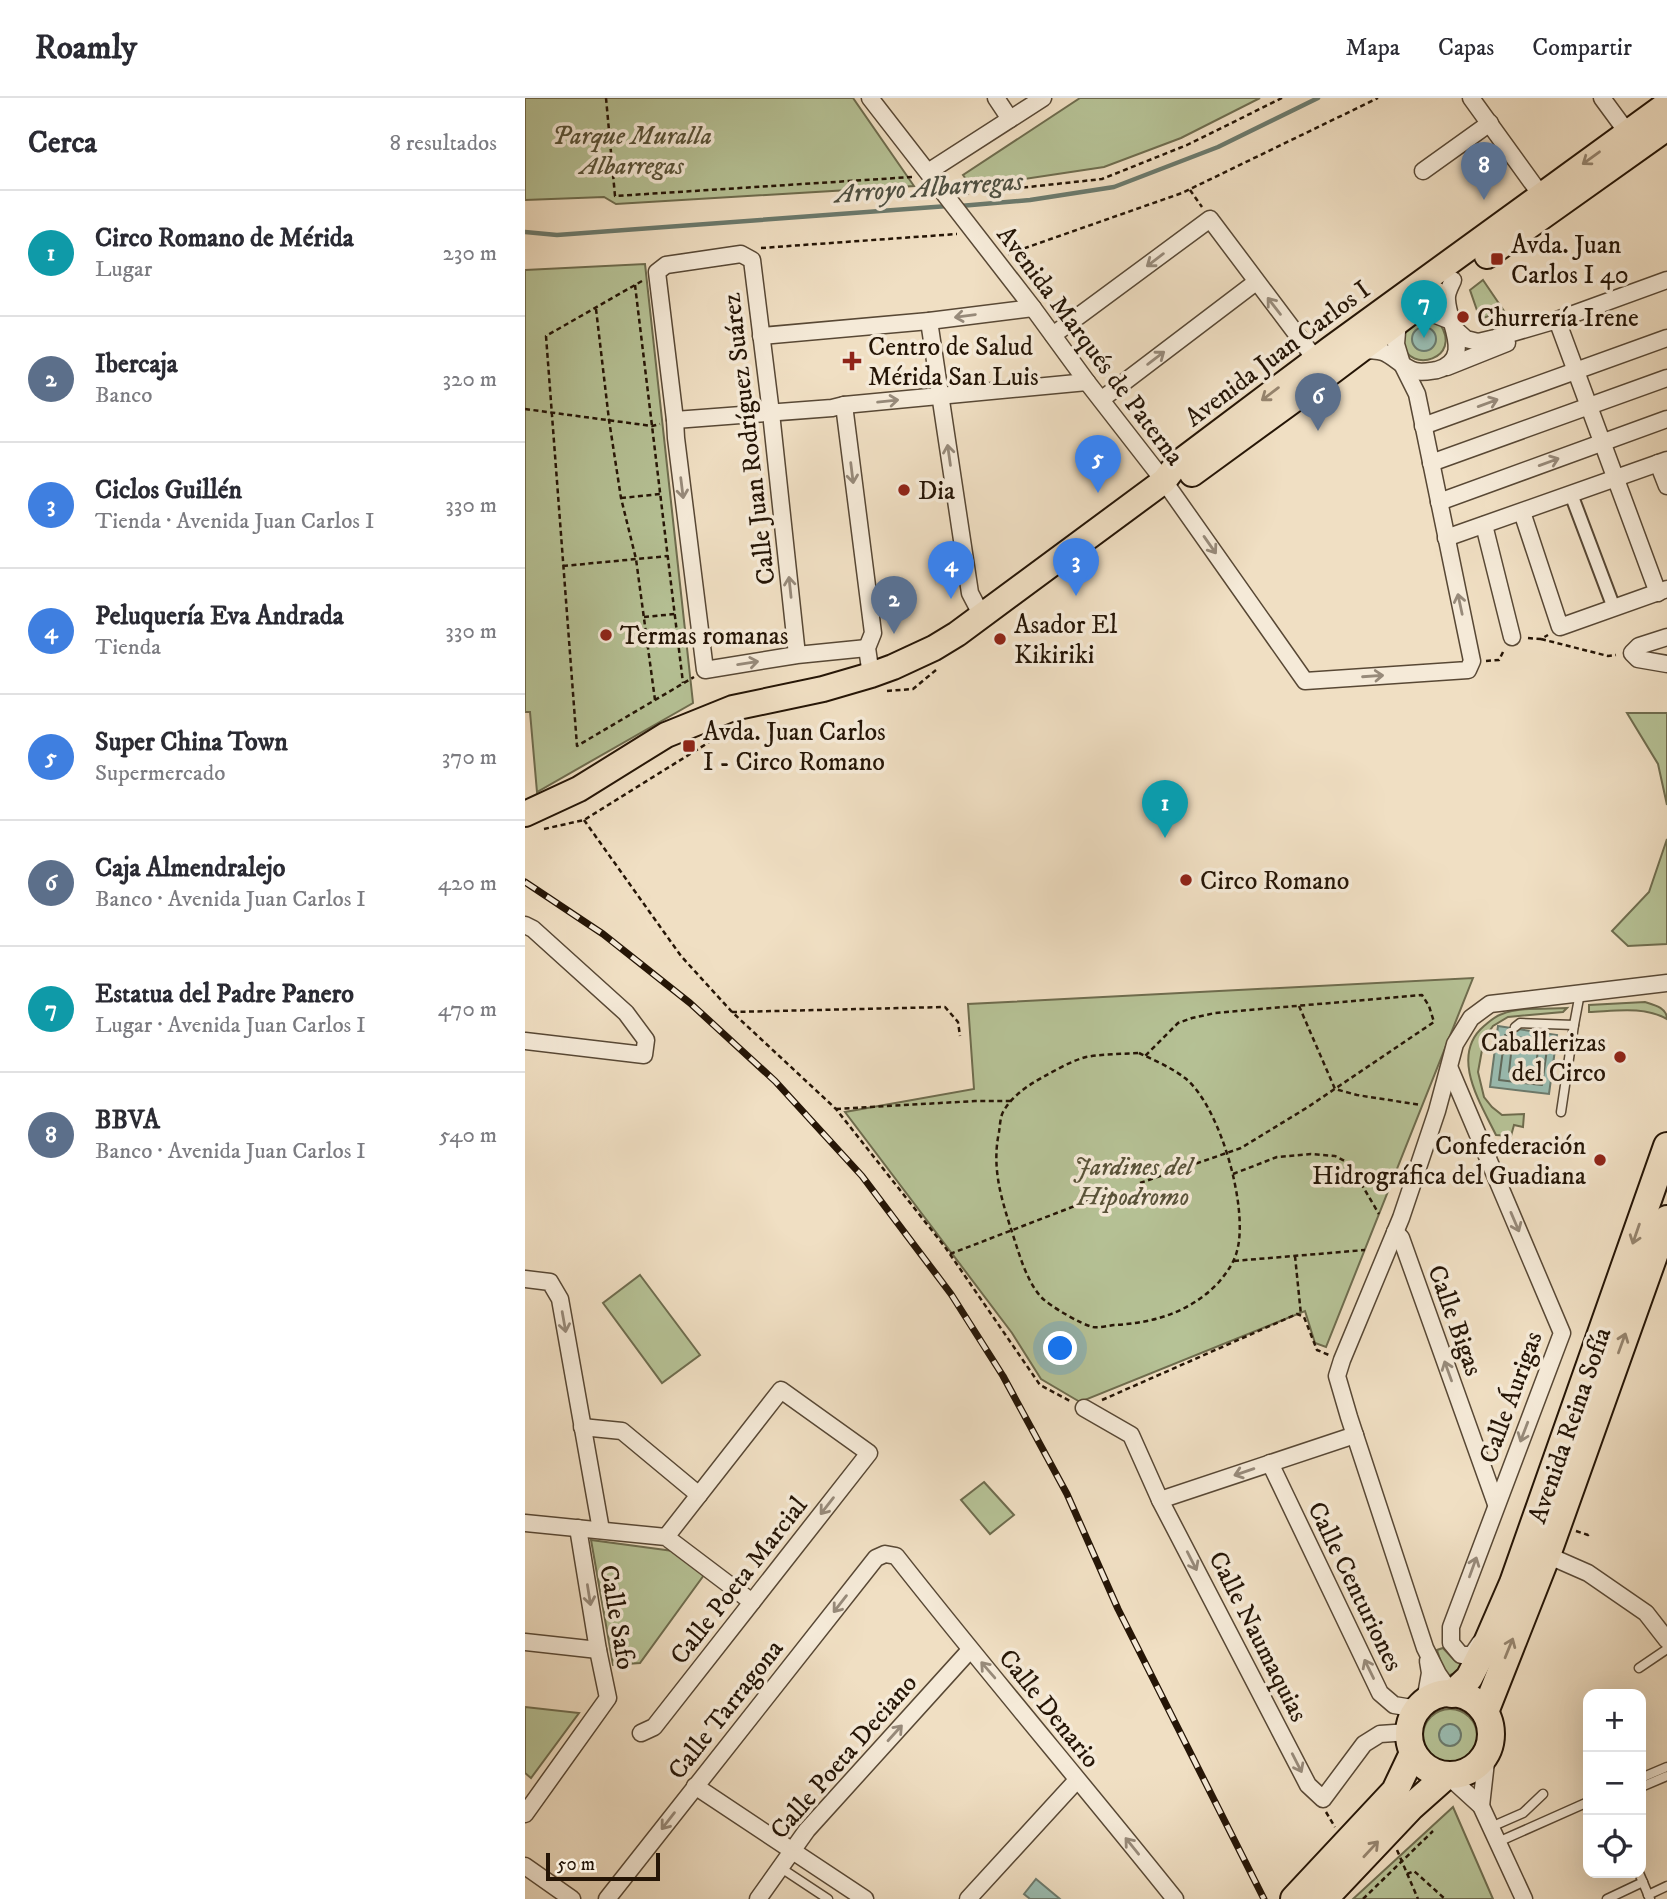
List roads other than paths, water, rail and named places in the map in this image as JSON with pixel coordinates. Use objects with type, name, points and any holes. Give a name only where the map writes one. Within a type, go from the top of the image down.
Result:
[{"type":"highway","name":"Avenida Reina Sofía","points":[[1452,1694],[1469,1678],[1514,1583],[1667,1146]]},
{"type":"highway","name":"Avenida Reina Sofía","points":[[1485,1712],[1547,1555],[1667,1219]]},
{"type":"highway","points":[[1308,1895],[1395,1791],[1416,1724],[1436,1695],[1459,1694],[1471,1699],[1485,1712],[1492,1734],[1487,1753],[1472,1769],[1461,1774],[1434,1772],[1425,1767],[1416,1724]]},
{"type":"highway","points":[[1308,1895],[1389,1830],[1447,1775]]},
{"type":"main road","name":"Avenida Juan Carlos I","points":[[531,822],[666,735],[733,708],[823,689],[875,683],[893,667],[957,634],[1167,485],[1187,477],[1361,350],[1402,311],[1541,195],[1667,104]]},
{"type":"main road","name":"Avenida Juan Carlos I","points":[[1167,485],[1177,464],[1371,320],[1402,311],[1453,280],[1667,128]]},
{"type":"street","name":"Avenida Marqués de Paterna","points":[[870,98],[1167,485],[1305,681],[1468,670],[1472,661],[1446,538]]},
{"type":"street","points":[[996,98],[1010,119]]},
{"type":"street","points":[[930,174],[1042,98]]},
{"type":"street","points":[[1471,98],[1541,195]]},
{"type":"street","points":[[1602,98],[1627,132]]},
{"type":"street","points":[[1423,171],[1490,124]]},
{"type":"street","points":[[1053,335],[1210,219],[1316,360]]},
{"type":"street","name":"Calle Juan Rodríguez Suárez","points":[[675,420],[657,272],[666,265],[746,257],[761,336],[771,413],[797,655]]},
{"type":"street","points":[[1417,394],[1438,369],[1455,356],[1457,342],[1447,301],[1453,280]]},
{"type":"street","points":[[1667,280],[1557,320],[1478,342],[1466,339],[1453,326],[1433,314],[1402,311],[1396,344],[1402,364],[1417,394],[1446,538],[1663,461],[1667,486]]},
{"type":"street","points":[[1102,400],[1256,282]]},
{"type":"street","points":[[761,336],[929,321],[1033,308]]},
{"type":"street","points":[[1361,350],[1383,352],[1415,371],[1438,369],[1498,347],[1557,320]]},
{"type":"street","points":[[1522,512],[1560,627],[1662,591],[1615,478],[1557,320]]},
{"type":"street","points":[[929,321],[969,593],[982,616]]},
{"type":"street","points":[[1423,426],[1667,338]]},
{"type":"street","points":[[1431,463],[1667,378]]},
{"type":"street","points":[[867,648],[797,655],[705,670],[675,420],[832,408],[1087,382]]},
{"type":"street","points":[[844,405],[873,633],[867,648],[875,683]]},
{"type":"street","points":[[1439,502],[1667,419]]},
{"type":"street","points":[[1571,494],[1614,608]]},
{"type":"street","points":[[1484,525],[1511,637]]},
{"type":"street","points":[[1667,637],[1639,646],[1632,653],[1638,659],[1667,664]]},
{"type":"street","points":[[525,925],[533,929],[626,1013],[646,1040],[644,1055],[525,1041]]},
{"type":"street","points":[[1416,1724],[1430,1673],[1425,1648],[1337,1376],[1342,1360],[1395,1232],[1437,1111],[1455,1044],[1471,1018],[1490,1004],[1667,982]]},
{"type":"street","points":[[1639,986],[1667,996]]},
{"type":"street","name":"Calle Áurigas","points":[[1450,1069],[1562,1334],[1451,1627],[1451,1643],[1461,1656],[1472,1655],[1514,1583]]},
{"type":"street","name":"Calle Bigas","points":[[1395,1232],[1401,1238],[1496,1504]]},
{"type":"street","points":[[525,1279],[550,1282],[559,1299],[601,1530]]},
{"type":"street","name":"Calle Poeta Marcial","points":[[641,1733],[654,1727],[869,1453],[781,1390],[698,1494]]},
{"type":"street","name":"Calle Naumaquias","points":[[1084,1408],[1131,1435],[1160,1500],[1308,1785],[1323,1799],[1364,1744],[1380,1734],[1416,1724]]},
{"type":"street","points":[[582,1427],[622,1430],[698,1494],[666,1536]]},
{"type":"street","points":[[1160,1500],[1355,1435]]},
{"type":"street","name":"Calle Centuriones","points":[[1270,1463],[1380,1693],[1416,1724]]},
{"type":"street","points":[[525,1523],[666,1536],[752,1602]]},
{"type":"street","name":"Calle Safo","points":[[525,1814],[608,1698],[578,1528]]},
{"type":"street","name":"Calle Denario","points":[[884,1553],[896,1556],[969,1650],[1175,1899]]},
{"type":"street","name":"Calle Tarragona","points":[[607,1899],[876,1558],[884,1553]]},
{"type":"street","points":[[1547,1555],[1588,1573],[1646,1613],[1667,1640]]},
{"type":"street","points":[[525,1642],[598,1650]]},
{"type":"street","points":[[1425,1648],[1452,1694]]},
{"type":"street","name":"Calle Poeta Deciano","points":[[758,1899],[807,1830],[969,1650]]},
{"type":"street","points":[[1481,1806],[1487,1753]]},
{"type":"street","points":[[1447,1775],[1481,1806],[1524,1899]]},
{"type":"street","points":[[968,1899],[1077,1780]]},
{"type":"street","points":[[695,1786],[865,1899]]},
{"type":"street","points":[[525,1866],[572,1899]]},
{"type":"lane","points":[[1561,1112],[1580,993]]},
{"type":"lane","points":[[1515,1027],[1520,1023],[1574,1025]]},
{"type":"lane","points":[[1639,1668],[1667,1649]]},
{"type":"lane","points":[[1646,1777],[1667,1767]]},
{"type":"lane","points":[[1646,1785],[1667,1776]]},
{"type":"lane","points":[[1495,1834],[1543,1794]]},
{"type":"lane","points":[[1495,1834],[1583,1804]]},
{"type":"lane","points":[[780,1867],[828,1899]]},
{"type":"lane","points":[[1641,1878],[1649,1897],[1667,1886]]},
{"type":"lane","points":[[1607,1899],[1643,1882]]},
{"type":"water","points":[[1424,327],[1432,331],[1436,339],[1432,347],[1424,351],[1416,347],[1412,339],[1416,331]]},
{"type":"water","points":[[1498,1026],[1557,1035],[1549,1094],[1490,1087]]},
{"type":"water","points":[[1450,1724],[1458,1727],[1461,1735],[1458,1743],[1450,1746],[1442,1743],[1439,1735],[1442,1727]]},
{"type":"water","points":[[1036,1879],[1060,1899],[1030,1899],[1024,1894]]},
{"type":"waterway","name":"Arroyo Albarregas","points":[[960,206],[1030,200],[1114,187],[1218,147],[1318,98]]},
{"type":"waterway","name":"Arroyo Albarregas","points":[[525,232],[557,235],[948,206]]},
{"type":"railway","points":[[525,882],[603,934],[690,1003],[775,1081],[862,1176],[951,1294],[1003,1376],[1067,1494],[1118,1609],[1264,1899]]},
{"type":"place","name":"BBVA","points":[[1484,200]]},
{"type":"place","name":"Avda. Juan Carlos I 40","points":[[1497,259]]},
{"type":"place","name":"Churrería Irene","points":[[1463,317]]},
{"type":"place","name":"Estatua del Padre Panero","points":[[1424,338]]},
{"type":"place","name":"Centro de Salud Mérida San Luis","points":[[852,361]]},
{"type":"place","name":"Caja Almendralejo","points":[[1318,431]]},
{"type":"place","name":"Dia","points":[[904,490]]},
{"type":"place","name":"Super China Town","points":[[1098,493]]},
{"type":"place","name":"Ciclos Guillén","points":[[1076,596]]},
{"type":"place","name":"Peluquería Eva Andrada","points":[[951,599]]},
{"type":"place","name":"Ibercaja","points":[[894,634]]},
{"type":"place","name":"Termas romanas","points":[[606,635]]},
{"type":"place","name":"Asador El Kikiriki","points":[[1000,639]]},
{"type":"place","name":"Avda. Juan Carlos I - Circo Romano","points":[[689,746]]},
{"type":"place","name":"Circo Romano de Mérida","points":[[1165,838]]},
{"type":"place","name":"Circo Romano","points":[[1186,880]]},
{"type":"place","name":"Caballerizas del Circo","points":[[1620,1057]]},
{"type":"place","name":"Confederación Hidrográfica del Guadiana","points":[[1600,1160]]},
{"type":"park label","name":"Parque Muralla Albarregas","points":[[632,150]]},
{"type":"park label","name":"Jardines del Hipodromo","points":[[1133,1181]]}]
